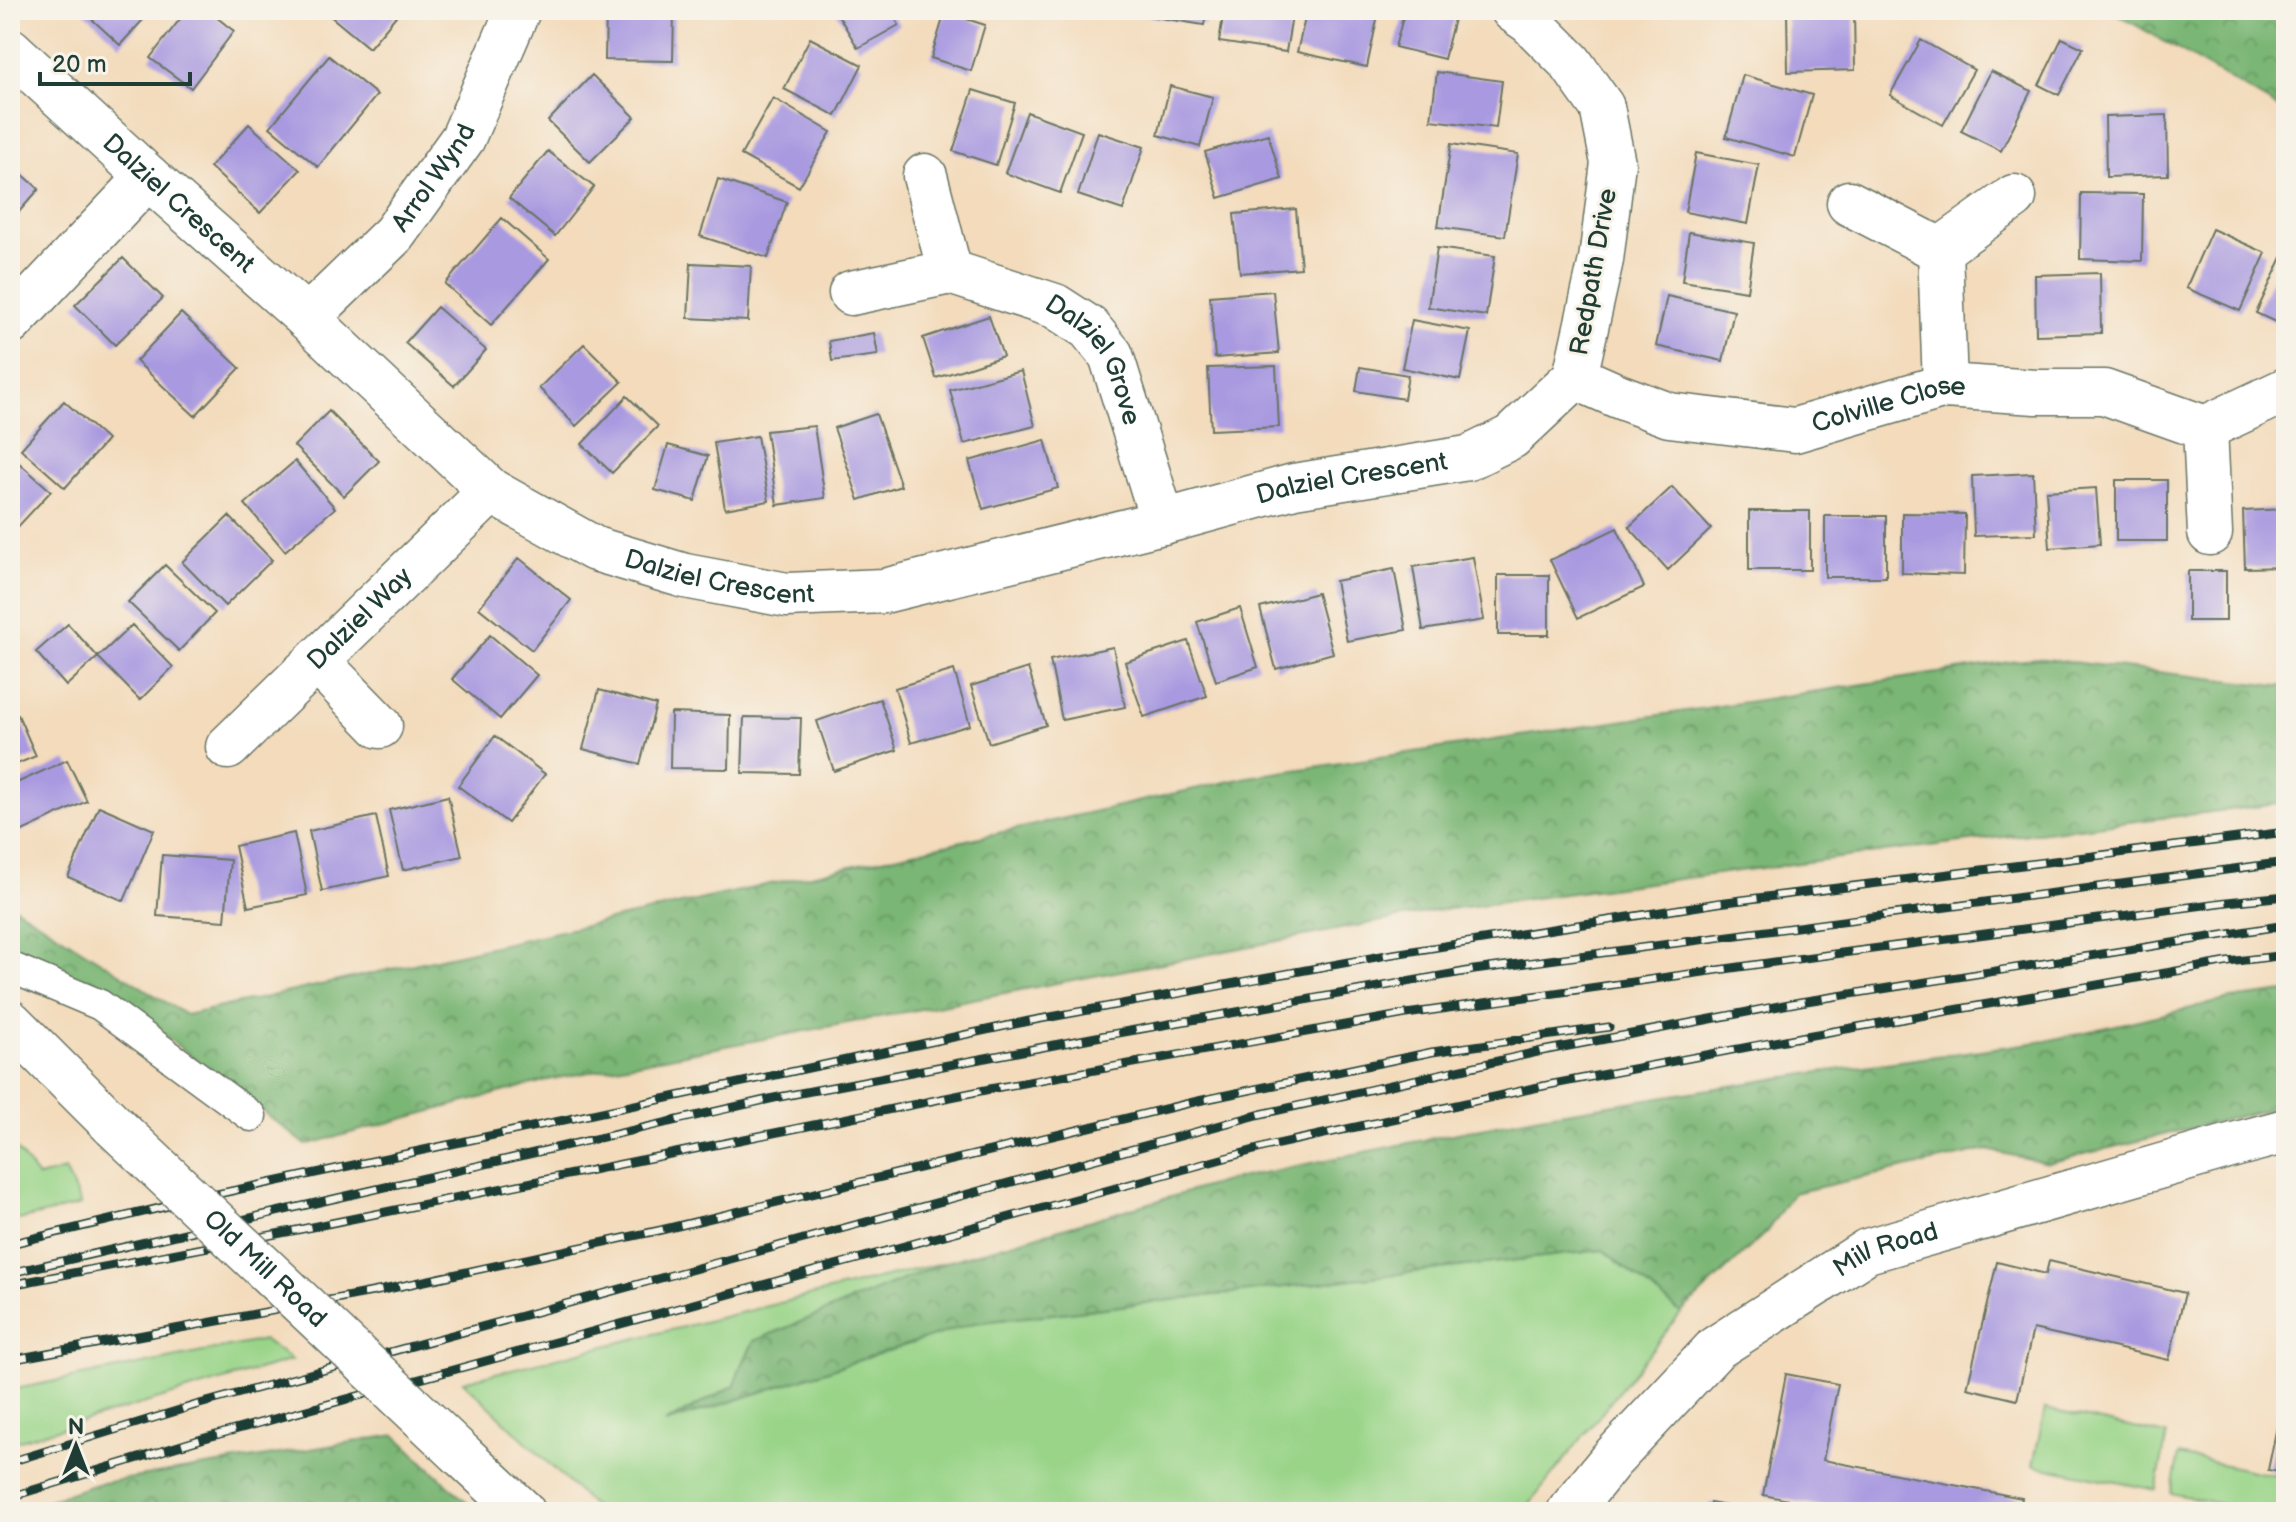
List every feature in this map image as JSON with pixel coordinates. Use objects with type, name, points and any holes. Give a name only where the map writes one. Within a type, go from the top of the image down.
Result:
[{"type":"street","name":"Arrol Wynd","points":[[307,318],[394,234],[463,138],[518,10]]},
{"type":"street","name":"Redpath Drive","points":[[1513,10],[1530,22],[1570,62],[1602,107],[1613,163],[1601,260],[1575,377]]},
{"type":"street","name":"Dalziel Crescent","points":[[10,50],[307,318],[491,491],[595,549],[685,576],[787,595],[884,591],[1294,486],[1468,458],[1511,437],[1575,377]]},
{"type":"street","points":[[925,176],[950,272]]},
{"type":"street","points":[[10,323],[148,177]]},
{"type":"street","points":[[1940,250],[2014,197]]},
{"type":"street","points":[[1849,203],[1940,250]]},
{"type":"street","points":[[1940,250],[1945,386]]},
{"type":"street","name":"Dalziel Grove","points":[[851,293],[950,272],[1055,306],[1089,328],[1111,355],[1163,522]]},
{"type":"street","name":"Colville Close","points":[[1575,377],[1669,415],[1795,430],[1945,386],[2036,392],[2104,392],[2205,428]]},
{"type":"street","points":[[2210,533],[2205,428],[2286,390]]},
{"type":"street","name":"Dalziel Way","points":[[228,747],[491,491]]},
{"type":"street","points":[[317,661],[380,726]]},
{"type":"street","name":"Old Mill Road","points":[[10,1022],[114,1126],[523,1512]]},
{"type":"street","name":"Mill Road","points":[[1569,1512],[1611,1460],[1716,1348],[1867,1251],[2286,1131]]},
{"type":"lane","points":[[10,967],[100,1005],[251,1116]]},
{"type":"green space","points":[[2110,10],[2286,10],[2286,112]]},
{"type":"green space","points":[[2037,658],[2286,687],[2286,803],[1435,911],[548,1080],[306,1145],[137,1014],[10,953],[10,904],[186,1015],[1248,777]]},
{"type":"green space","points":[[2286,992],[2286,1105],[2048,1163],[1987,1150],[1793,1193],[1767,1231],[1681,1313],[1603,1250],[974,1323],[665,1423],[735,1385],[754,1341],[946,1262],[1229,1180],[1540,1116],[1806,1074],[2046,1041],[2231,999]]},
{"type":"green space","points":[[10,1141],[38,1177],[65,1170],[81,1205],[10,1222]]},
{"type":"green space","points":[[1603,1250],[1681,1313],[1523,1512],[599,1512],[463,1381],[946,1262],[754,1341],[735,1385],[671,1421],[974,1323]]},
{"type":"green space","points":[[264,1340],[292,1360],[10,1443],[10,1390]]},
{"type":"green space","points":[[2045,1409],[2167,1435],[2156,1490],[2033,1465]]},
{"type":"green space","points":[[395,1435],[477,1512],[14,1512],[96,1484]]},
{"type":"green space","points":[[2179,1455],[2286,1478],[2286,1512],[2257,1512],[2171,1493]]},
{"type":"building","points":[[82,10],[152,10],[120,45]]},
{"type":"building","points":[[187,10],[207,10],[234,31],[191,88],[150,58]]},
{"type":"building","points":[[323,10],[401,10],[369,48]]},
{"type":"building","points":[[606,10],[674,10],[673,61],[605,60]]},
{"type":"building","points":[[835,10],[890,10],[899,25],[858,48]]},
{"type":"building","points":[[1125,10],[1207,10],[1204,25]]},
{"type":"building","points":[[1224,10],[1293,10],[1286,52],[1219,42]]},
{"type":"building","points":[[1307,10],[1379,10],[1367,67],[1297,52]]},
{"type":"building","points":[[1405,10],[1419,10],[1454,19],[1444,59],[1395,47]]},
{"type":"building","points":[[1854,10],[1855,70],[1788,72],[1787,11]]},
{"type":"building","points":[[945,12],[985,25],[971,71],[931,58]]},
{"type":"building","points":[[810,38],[862,65],[836,116],[784,89]]},
{"type":"building","points":[[2062,38],[2083,48],[2059,95],[2039,85]]},
{"type":"building","points":[[1921,40],[1974,70],[1943,125],[1890,95]]},
{"type":"building","points":[[329,56],[377,95],[318,167],[270,127]]},
{"type":"building","points":[[1991,71],[2031,91],[2001,151],[1961,131]]},
{"type":"building","points":[[1437,72],[1502,81],[1496,128],[1431,120]]},
{"type":"building","points":[[592,75],[635,117],[590,162],[548,121]]},
{"type":"building","points":[[1743,75],[1812,95],[1795,157],[1726,137]]},
{"type":"building","points":[[1170,86],[1213,97],[1200,147],[1158,135]]},
{"type":"building","points":[[973,90],[1015,103],[996,165],[953,151]]},
{"type":"building","points":[[773,98],[831,132],[799,187],[741,155]]},
{"type":"building","points":[[1027,112],[1082,132],[1060,193],[1005,173]]},
{"type":"building","points":[[2167,115],[2168,175],[2106,177],[2105,117]]},
{"type":"building","points":[[249,124],[300,170],[260,213],[210,167]]},
{"type":"building","points":[[1098,132],[1144,147],[1123,210],[1078,195]]},
{"type":"building","points":[[1268,134],[1282,179],[1219,198],[1205,152]]},
{"type":"building","points":[[1451,144],[1518,154],[1505,236],[1438,227]]},
{"type":"building","points":[[548,151],[594,187],[555,236],[509,198]]},
{"type":"building","points":[[1696,153],[1759,165],[1748,224],[1685,212]]},
{"type":"building","points":[[10,163],[39,189],[10,222]]},
{"type":"building","points":[[718,179],[787,202],[768,258],[700,236]]},
{"type":"building","points":[[2081,193],[2143,194],[2142,261],[2080,259]]},
{"type":"building","points":[[1296,209],[1301,268],[1240,273],[1234,214]]},
{"type":"building","points":[[502,218],[549,259],[491,325],[445,284]]},
{"type":"building","points":[[2212,229],[2266,253],[2240,311],[2186,288]]},
{"type":"building","points":[[1689,232],[1754,243],[1747,291],[1682,281]]},
{"type":"building","points":[[1437,248],[1495,256],[1486,316],[1428,307]]},
{"type":"building","points":[[2286,254],[2286,327],[2256,313]]},
{"type":"building","points":[[123,258],[163,298],[115,345],[75,305]]},
{"type":"building","points":[[691,263],[751,266],[748,321],[688,318]]},
{"type":"building","points":[[2100,273],[2101,333],[2036,335],[2035,275]]},
{"type":"building","points":[[1273,291],[1279,353],[1215,358],[1210,296]]},
{"type":"building","points":[[1667,296],[1734,311],[1723,361],[1656,346]]},
{"type":"building","points":[[437,307],[486,350],[454,386],[405,343]]},
{"type":"building","points":[[181,313],[240,368],[195,416],[136,361]]},
{"type":"building","points":[[989,316],[1003,356],[936,378],[923,338]]},
{"type":"building","points":[[1412,320],[1470,331],[1460,380],[1402,368]]},
{"type":"building","points":[[874,333],[878,355],[832,361],[829,341]]},
{"type":"building","points":[[584,344],[622,382],[576,426],[539,388]]},
{"type":"building","points":[[1276,366],[1279,427],[1211,430],[1208,368]]},
{"type":"building","points":[[1360,367],[1408,375],[1404,399],[1356,391]]},
{"type":"building","points":[[1021,371],[1035,426],[964,444],[950,390]]},
{"type":"building","points":[[627,396],[658,426],[612,473],[582,444]]},
{"type":"building","points":[[64,401],[107,440],[65,488],[21,449]]},
{"type":"building","points":[[329,411],[379,461],[344,496],[294,446]]},
{"type":"building","points":[[876,414],[901,486],[859,500],[834,428]]},
{"type":"building","points":[[814,426],[825,498],[777,505],[766,431]]},
{"type":"building","points":[[757,436],[769,501],[725,509],[714,443]]},
{"type":"building","points":[[1045,440],[1058,488],[983,509],[969,461]]},
{"type":"building","points":[[668,445],[708,456],[695,501],[655,490]]},
{"type":"building","points":[[10,455],[51,491],[14,531],[10,528]]},
{"type":"building","points":[[295,461],[335,508],[285,551],[245,504]]},
{"type":"building","points":[[2033,473],[2036,534],[1974,536],[1972,476]]},
{"type":"building","points":[[2116,480],[2167,480],[2167,541],[2116,541]]},
{"type":"building","points":[[1672,487],[1711,529],[1668,570],[1629,527]]},
{"type":"building","points":[[2096,488],[2100,544],[2050,548],[2046,491]]},
{"type":"building","points":[[2286,509],[2286,567],[2245,568],[2243,511]]},
{"type":"building","points":[[1749,511],[1810,511],[1810,570],[1749,570]]},
{"type":"building","points":[[1902,513],[1965,514],[1964,575],[1902,573]]},
{"type":"building","points":[[229,516],[272,560],[225,606],[182,562]]},
{"type":"building","points":[[1825,516],[1886,516],[1886,577],[1825,577]]},
{"type":"building","points":[[1617,528],[1644,587],[1578,618],[1550,560]]},
{"type":"building","points":[[1473,557],[1484,620],[1423,630],[1413,567]]},
{"type":"building","points":[[519,558],[571,600],[532,650],[479,608]]},
{"type":"building","points":[[165,565],[215,613],[179,651],[128,602]]},
{"type":"building","points":[[1394,569],[1406,630],[1347,641],[1335,581]]},
{"type":"building","points":[[2188,571],[2226,571],[2226,621],[2188,621]]},
{"type":"building","points":[[1498,575],[1549,575],[1549,635],[1498,635]]},
{"type":"building","points":[[1317,593],[1333,653],[1276,669],[1260,608]]},
{"type":"building","points":[[1240,608],[1258,667],[1216,681],[1197,622]]},
{"type":"building","points":[[68,624],[98,657],[66,686],[36,652]]},
{"type":"building","points":[[132,625],[173,667],[140,700],[98,657]]},
{"type":"building","points":[[490,635],[537,675],[500,719],[452,679]]},
{"type":"building","points":[[1188,641],[1207,696],[1144,717],[1125,662]]},
{"type":"building","points":[[1113,647],[1125,707],[1062,720],[1050,660]]},
{"type":"building","points":[[1028,668],[1046,725],[989,743],[971,686]]},
{"type":"building","points":[[954,670],[970,725],[911,743],[895,688]]},
{"type":"building","points":[[599,690],[656,705],[640,764],[583,749]]},
{"type":"building","points":[[880,699],[897,750],[834,771],[817,721]]},
{"type":"building","points":[[671,713],[730,715],[729,769],[670,768]]},
{"type":"building","points":[[18,715],[36,756],[10,767],[10,718]]},
{"type":"building","points":[[744,717],[801,718],[799,774],[742,773]]},
{"type":"building","points":[[495,736],[545,774],[508,823],[458,786]]},
{"type":"building","points":[[67,760],[87,801],[14,835],[10,826],[10,786]]},
{"type":"building","points":[[448,796],[462,856],[403,870],[389,810]]},
{"type":"building","points":[[99,806],[154,830],[124,901],[68,877]]},
{"type":"building","points":[[376,816],[389,876],[322,891],[309,831]]},
{"type":"building","points":[[294,833],[307,895],[248,907],[235,846]]},
{"type":"building","points":[[162,855],[230,860],[225,921],[157,916]]},
{"type":"building","points":[[2049,1261],[2185,1293],[2169,1360],[2033,1329],[2017,1400],[1967,1388],[1997,1262],[2046,1274]]},
{"type":"building","points":[[1786,1374],[1838,1384],[1823,1460],[2022,1498],[2019,1512],[1851,1512],[1763,1495]]},
{"type":"building","points":[[2286,1388],[2286,1473],[2268,1470]]},
{"type":"building","points":[[1710,1503],[1733,1507],[1732,1512],[1708,1512]]},
{"type":"railway","points":[[10,1244],[222,1193],[1029,1021],[1387,955],[1718,903],[2286,832]]},
{"type":"railway","points":[[10,1273],[774,1098],[1107,1035],[1474,970],[2286,862]]},
{"type":"railway","points":[[10,1285],[995,1088],[1406,1014],[1789,960],[2286,896]]},
{"type":"railway","points":[[10,1462],[196,1405],[1261,1114],[1542,1051],[1800,1002],[2286,925]]},
{"type":"railway","points":[[10,1497],[205,1438],[1269,1146],[1548,1085],[1806,1036],[2228,962],[2286,955]]},
{"type":"railway","points":[[10,1360],[383,1290],[661,1230],[1198,1101],[1432,1052],[1609,1027]]}]
